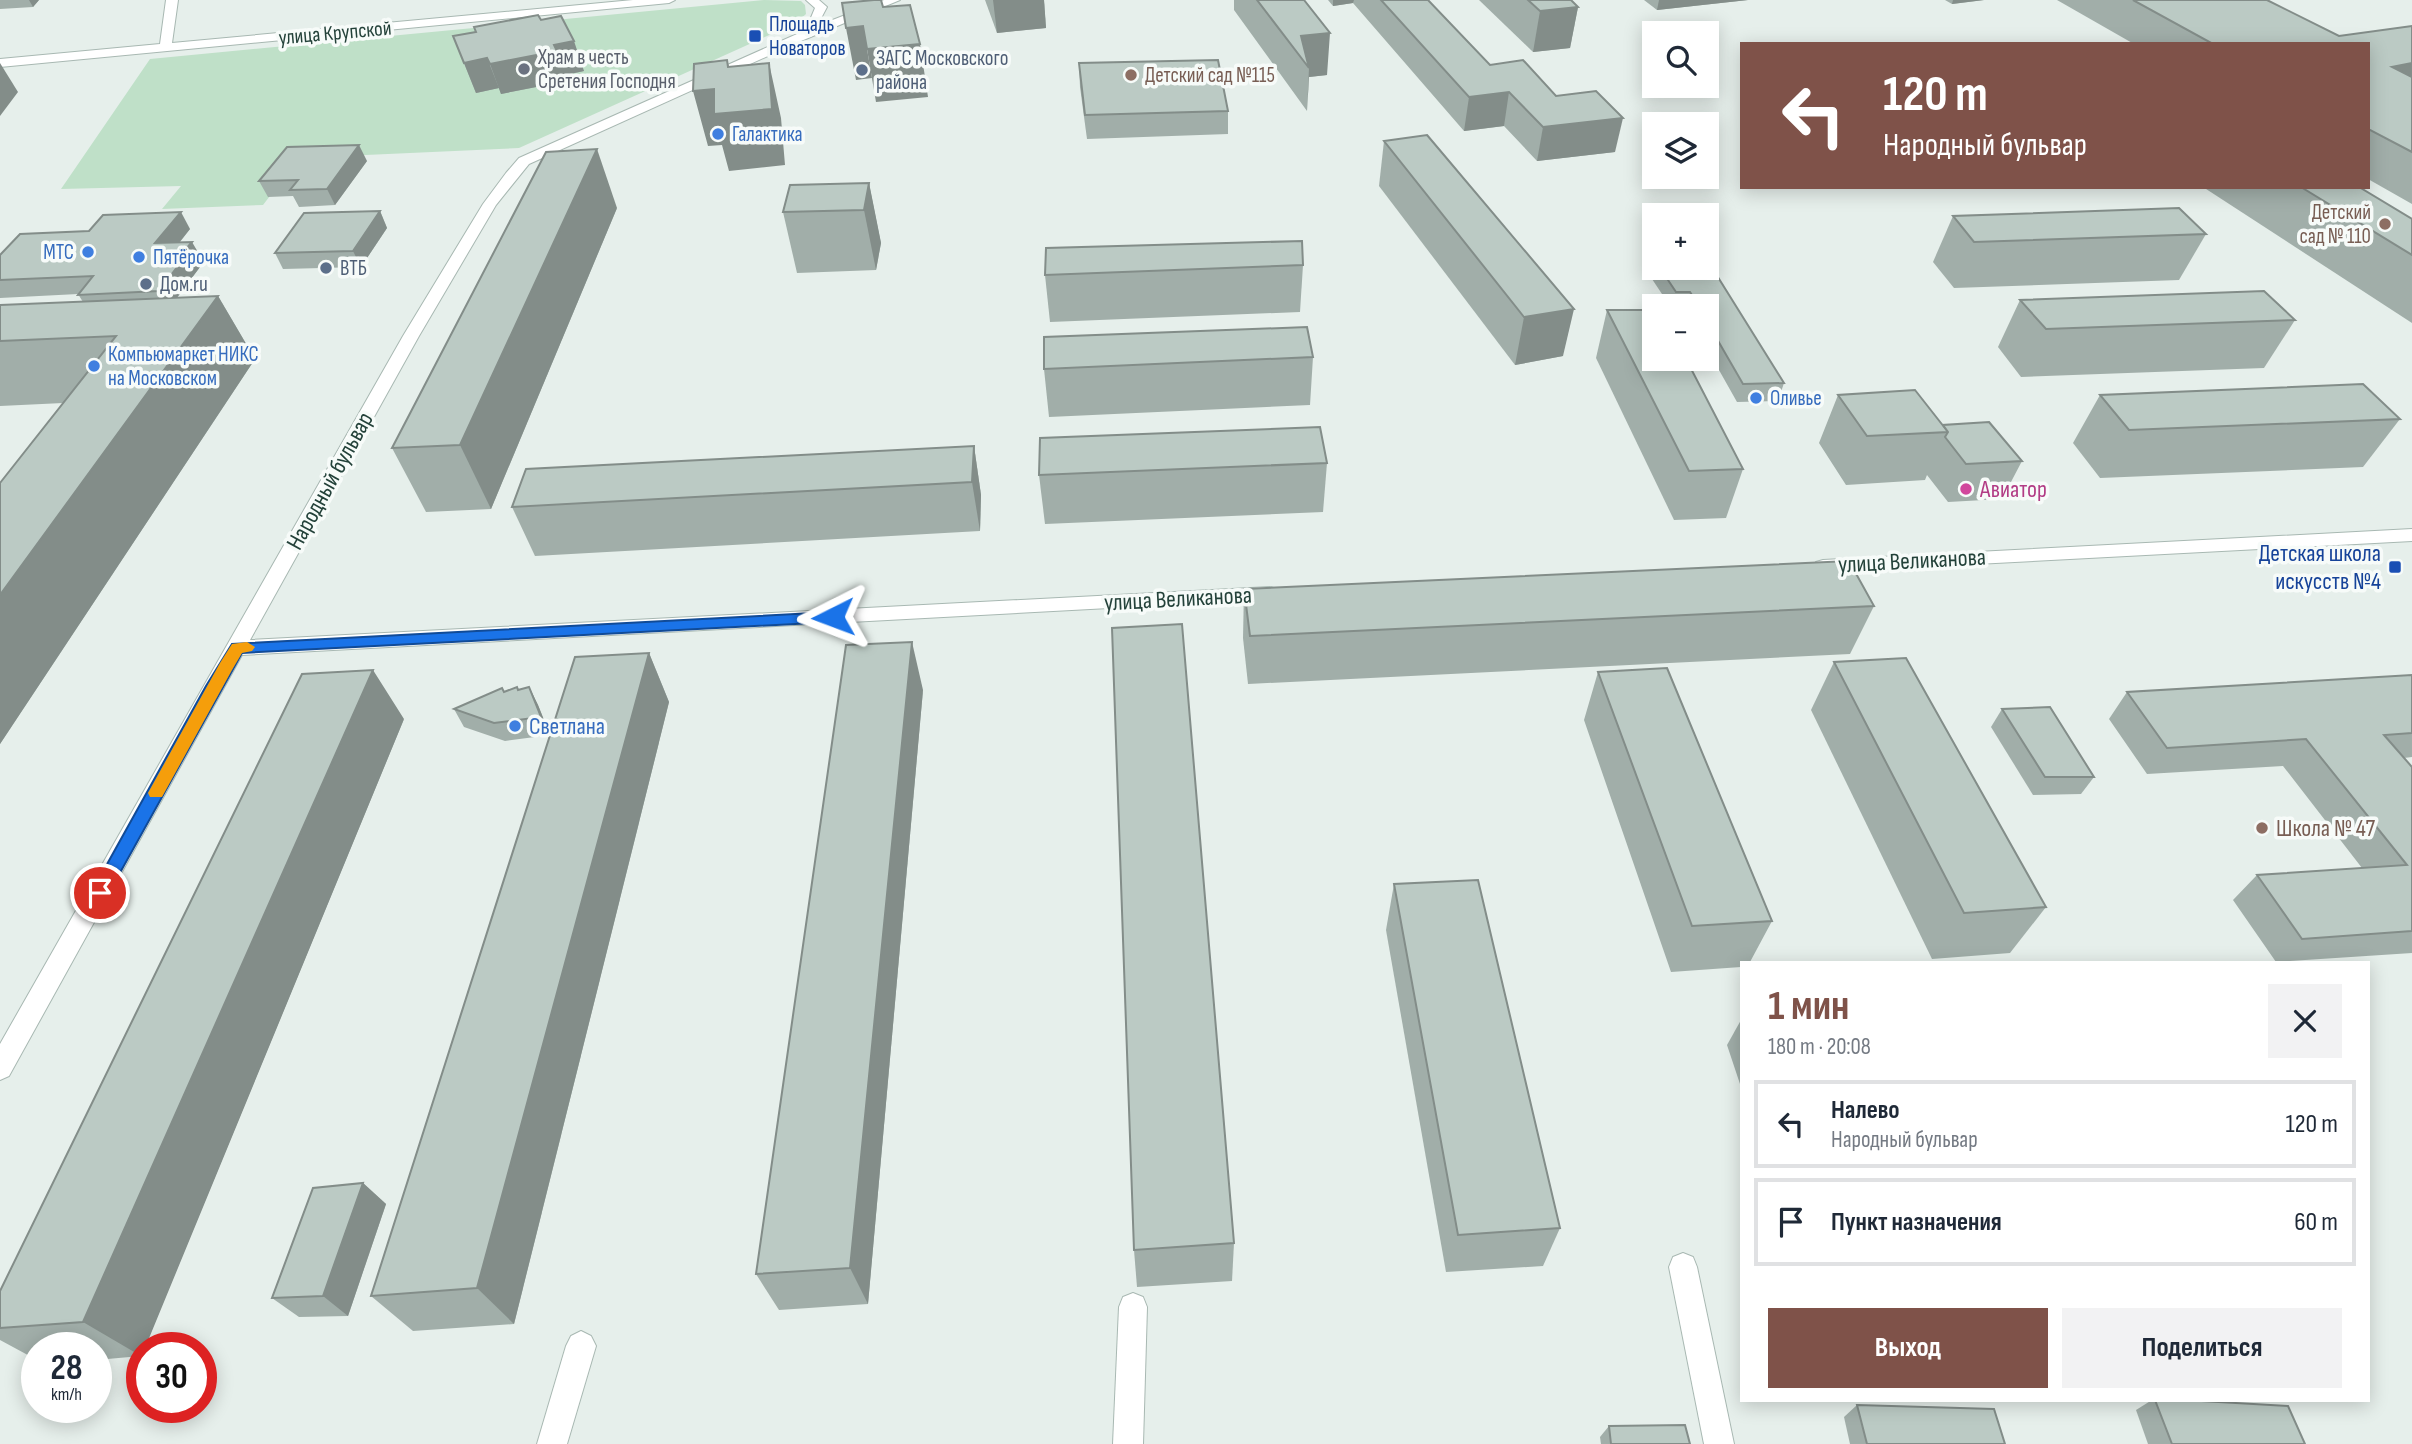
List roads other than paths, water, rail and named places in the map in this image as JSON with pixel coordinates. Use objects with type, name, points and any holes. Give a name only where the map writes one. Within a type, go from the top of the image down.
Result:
[{"type":"street","points":[[165,48],[172,0]]},
{"type":"street","name":"улица Крупской","points":[[0,63],[669,0]]},
{"type":"street","name":"Народный бульвар","points":[[797,38],[815,24],[820,15],[821,7],[812,0]]},
{"type":"street","name":"Народный бульвар","points":[[0,1068],[411,336],[490,204],[511,176],[524,162],[548,150],[797,38],[894,0]]},
{"type":"street","name":"улица Великанова","points":[[1810,566],[2412,535]]},
{"type":"street","name":"улица Великанова","points":[[237,648],[1285,594]]},
{"type":"street","points":[[1683,1267],[1719,1444]]},
{"type":"street","points":[[1128,1444],[1133,1307]]},
{"type":"street","points":[[552,1444],[581,1346]]},
{"type":"place","name":"Площадь Новаторов","points":[[755,36]]},
{"type":"place","name":"Храм в честь Сретения Господня","points":[[524,69]]},
{"type":"place","name":"ЗАГС Московского района","points":[[862,70]]},
{"type":"place","name":"Детский сад №115","points":[[1131,75]]},
{"type":"place","name":"Галактика","points":[[718,134]]},
{"type":"place","name":"Детский сад № 110","points":[[2385,224]]},
{"type":"place","name":"МТС","points":[[88,252]]},
{"type":"place","name":"Пятёрочка","points":[[139,257]]},
{"type":"place","name":"ВТБ","points":[[326,268]]},
{"type":"place","name":"Дом.ru","points":[[146,284]]},
{"type":"place","name":"Компьюмаркет НИКС на Московском","points":[[94,366]]},
{"type":"place","name":"Оливье","points":[[1756,398]]},
{"type":"place","name":"Авиатор","points":[[1966,489]]},
{"type":"place","name":"Детская школа искусств №4","points":[[2395,567]]},
{"type":"place","name":"Светлана","points":[[515,726]]},
{"type":"place","name":"Школа № 47","points":[[2262,828]]}]
